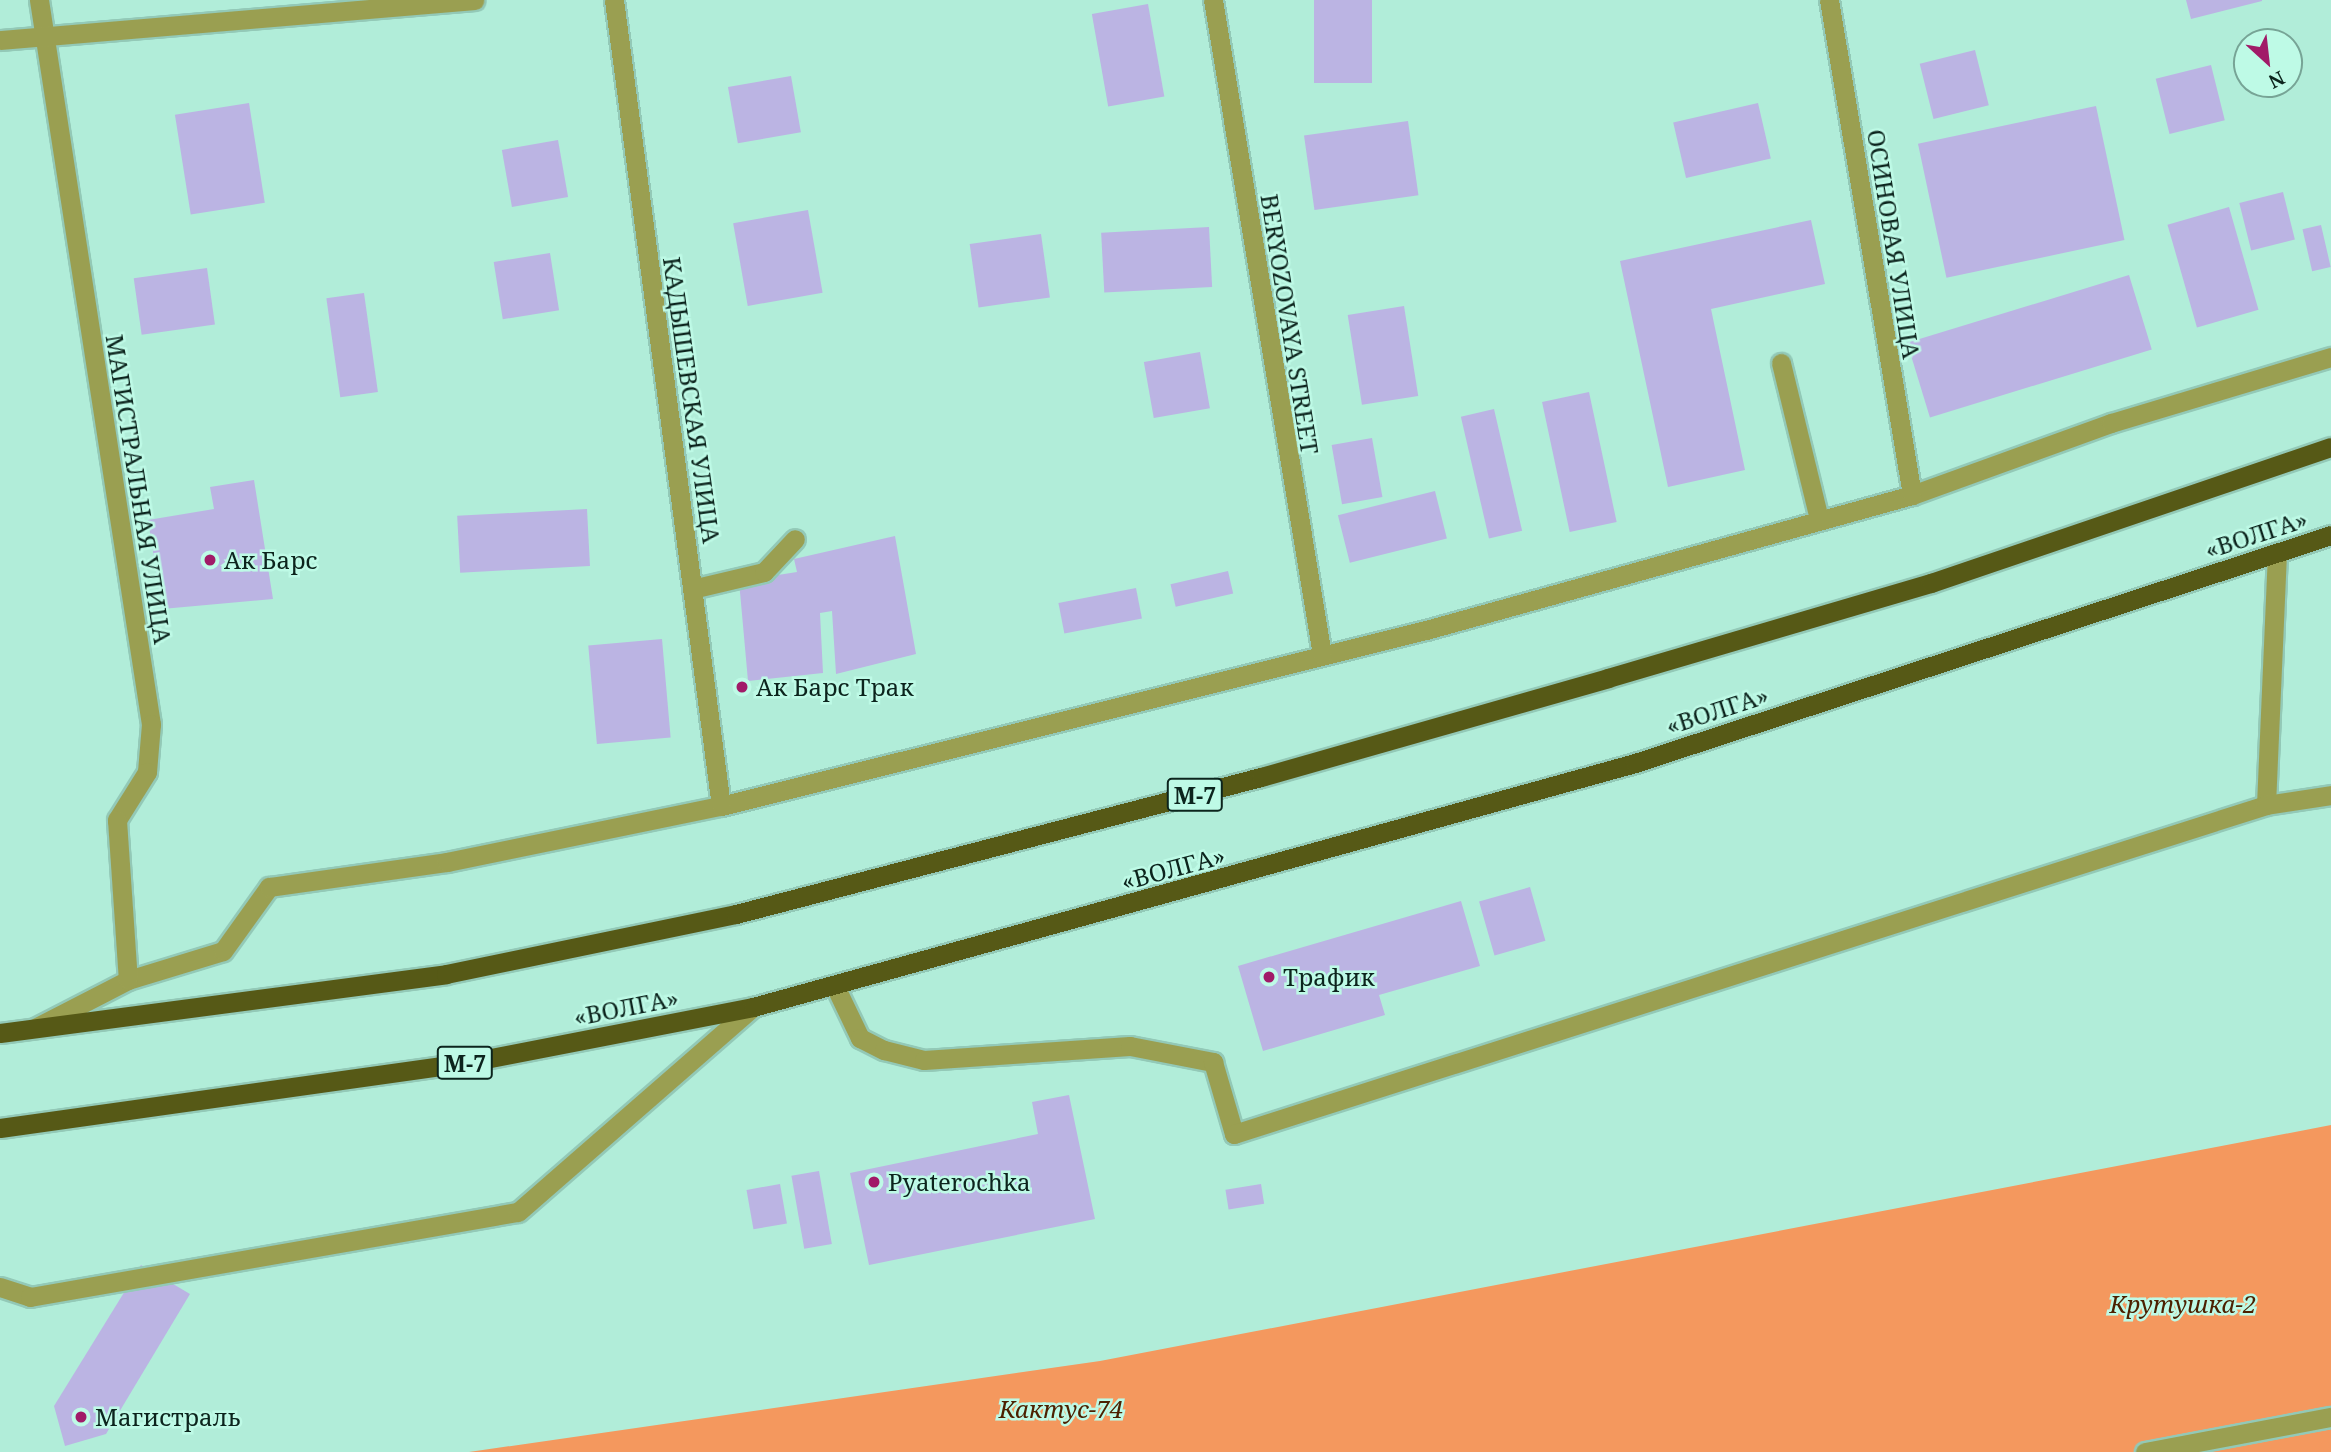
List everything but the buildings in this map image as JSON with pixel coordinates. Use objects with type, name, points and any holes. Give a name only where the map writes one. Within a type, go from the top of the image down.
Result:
[{"type":"highway","name":"М-7","points":[[0,1033],[446,974],[736,914],[1261,778],[1621,674],[1931,583],[2331,447]]},
{"type":"highway","name":"«ВОЛГА»","points":[[0,1128],[465,1063],[753,1007],[1635,763],[2331,535]]},
{"type":"street","name":"МАГИСТРАЛЬНАЯ УЛИЦА","points":[[39,0],[151,724],[147,772],[117,820],[128,980]]},
{"type":"street","points":[[0,40],[474,0]]},
{"type":"street","name":"КАДЫШЕВСКАЯ УЛИЦА","points":[[614,0],[722,806]]},
{"type":"street","name":"BERYOZOVAYA STREET","points":[[1213,0],[1322,655]]},
{"type":"street","name":"ОСИНОВАЯ УЛИЦА","points":[[1829,0],[1912,495]]},
{"type":"street","points":[[32,1029],[128,980],[223,951],[268,887],[447,862],[722,806],[1322,655],[1912,495],[2111,423],[2331,357]]},
{"type":"street","points":[[1781,363],[1819,519]]},
{"type":"street","points":[[692,589],[764,572],[795,539]]},
{"type":"street","points":[[2266,805],[2277,552]]},
{"type":"street","points":[[835,986],[860,1038],[884,1050],[924,1060],[1130,1046],[1213,1062],[1234,1134],[2266,805],[2331,794]]},
{"type":"street","points":[[0,1287],[30,1297],[518,1212],[753,1007]]},
{"type":"street","points":[[2145,1452],[2331,1417]]},
{"type":"green space","name":"Крутушка-2","points":[[2331,1125],[2331,1452],[469,1452],[1100,1361]]},
{"type":"place","name":"Ак Барс","points":[[210,560]]},
{"type":"place","name":"Ак Барс Трак","points":[[742,687]]},
{"type":"place","name":"Трафик","points":[[1269,977]]},
{"type":"place","name":"Pyaterochka","points":[[874,1182]]},
{"type":"place","name":"Магистраль","points":[[81,1417]]},
{"type":"park label","name":"Кактус-74","points":[[1061,1409]]}]
